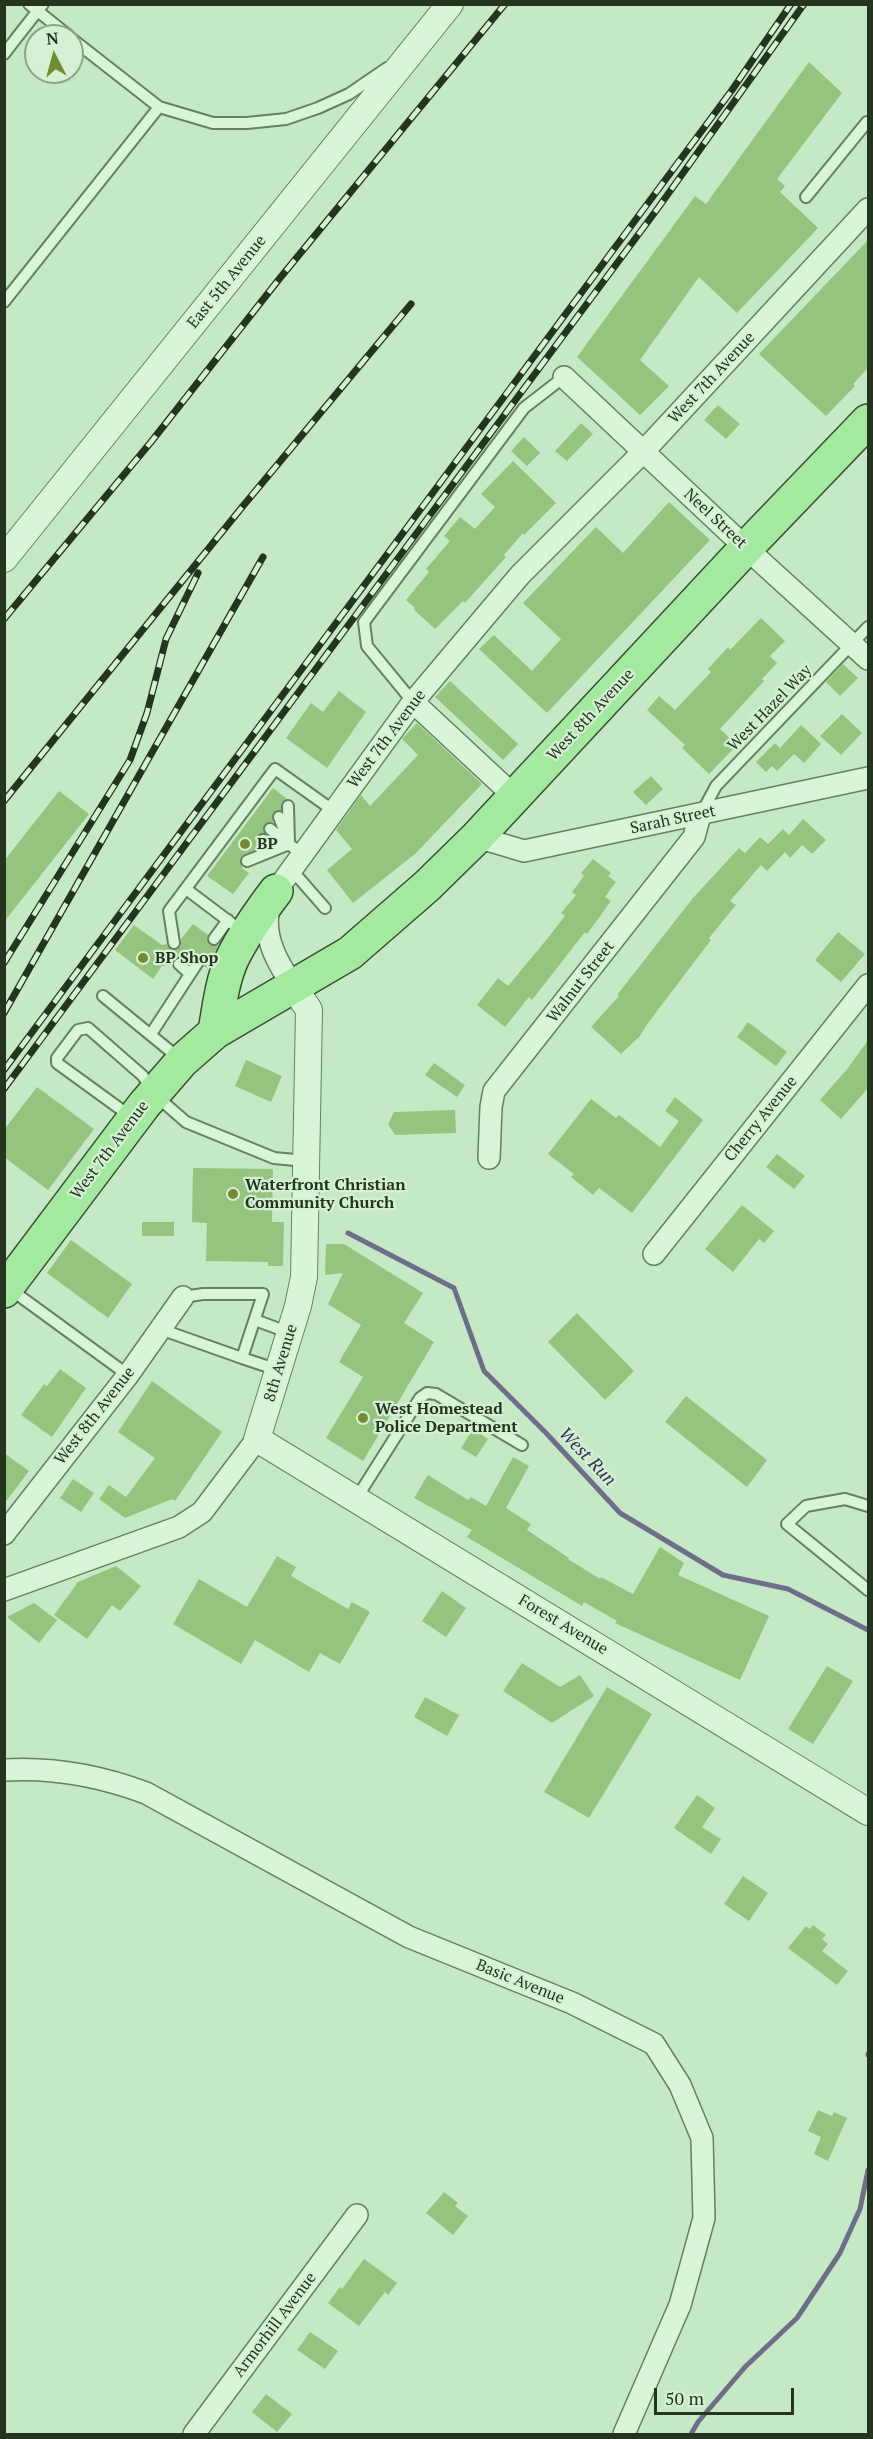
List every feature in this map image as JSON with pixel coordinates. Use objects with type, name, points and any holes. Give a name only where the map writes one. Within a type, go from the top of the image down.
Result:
[{"type":"main road","name":"West 8th Avenue","points":[[293,986],[350,952],[428,886],[477,837],[746,548],[868,421]]},
{"type":"main road","points":[[215,1032],[222,993],[232,960],[237,927],[290,864]]},
{"type":"main road","name":"West 7th Avenue","points":[[6,1289],[134,1119],[182,1061],[215,1032],[293,986]]},
{"type":"street","name":"East 5th Avenue","points":[[4,559],[450,4]]},
{"type":"street","name":"West 7th Avenue","points":[[293,986],[278,964],[269,937],[268,914],[290,864],[334,811],[413,702],[520,575],[643,452],[868,209]]},
{"type":"street","name":"Neel Street","points":[[564,377],[868,659]]},
{"type":"street","points":[[413,702],[514,796]]},
{"type":"street","name":"Sarah Street","points":[[477,837],[525,851],[868,778]]},
{"type":"street","name":"Walnut Street","points":[[489,1158],[491,1107],[494,1091],[694,837],[700,815]]},
{"type":"street","name":"Cherry Avenue","points":[[654,1254],[868,985]]},
{"type":"street","name":"8th Avenue","points":[[4,1590],[179,1527],[202,1512],[257,1439],[290,1333],[304,1277],[309,1010],[293,986]]},
{"type":"street","name":"West 8th Avenue","points":[[4,1534],[128,1375],[183,1297]]},
{"type":"street","name":"Forest Avenue","points":[[257,1439],[868,1812]]},
{"type":"street","name":"Basic Avenue","points":[[4,1770],[37,1768],[113,1780],[146,1793],[409,1937],[572,2003],[654,2044],[680,2085],[702,2138],[704,2218],[680,2305],[624,2434]]},
{"type":"street","name":"Armorhill Avenue","points":[[194,2434],[357,2216]]},
{"type":"lane","points":[[4,54],[37,7],[56,24]]},
{"type":"lane","points":[[84,48],[159,107],[213,123],[247,123],[286,119],[318,108],[349,94],[415,50]]},
{"type":"lane","points":[[4,302],[159,107]]},
{"type":"lane","points":[[806,197],[868,123]]},
{"type":"lane","points":[[413,702],[367,646],[364,622],[524,408],[564,377]]},
{"type":"lane","name":"West Hazel Way","points":[[700,815],[716,786],[868,627]]},
{"type":"lane","points":[[174,943],[169,911],[240,825],[266,790],[276,769],[334,811]]},
{"type":"lane","points":[[288,806],[290,864]]},
{"type":"lane","points":[[279,817],[290,864]]},
{"type":"lane","points":[[270,829],[290,864],[325,908]]},
{"type":"lane","points":[[262,840],[290,864]]},
{"type":"lane","points":[[255,850],[290,864]]},
{"type":"lane","points":[[247,861],[290,864]]},
{"type":"lane","points":[[186,889],[237,927],[214,939]]},
{"type":"lane","points":[[151,1035],[198,962]]},
{"type":"lane","points":[[179,964],[189,973]]},
{"type":"lane","points":[[103,996],[182,1061]]},
{"type":"lane","points":[[134,1119],[57,1063],[57,1058],[78,1030],[88,1028],[104,1041],[143,1076],[154,1094],[186,1122],[274,1158],[306,1161]]},
{"type":"lane","points":[[6,1289],[128,1375]]},
{"type":"lane","points":[[183,1297],[203,1294],[263,1294],[242,1358]]},
{"type":"lane","points":[[255,1320],[290,1333]]},
{"type":"lane","points":[[160,1329],[279,1370]]},
{"type":"lane","points":[[356,1499],[420,1398],[427,1393],[436,1394],[522,1444]]},
{"type":"lane","points":[[868,1506],[844,1499],[806,1506],[787,1524],[868,1590]]},
{"type":"building","points":[[809,62],[842,93],[777,179],[785,186],[780,192],[818,228],[737,313],[699,277],[640,360],[669,386],[640,415],[577,357],[695,196],[706,204]]},
{"type":"building","points":[[868,240],[868,368],[853,384],[855,386],[826,416],[759,354]]},
{"type":"building","points":[[718,405],[740,424],[726,439],[704,420]]},
{"type":"building","points":[[581,423],[593,434],[567,461],[555,451]]},
{"type":"building","points":[[524,437],[540,453],[527,466],[511,451]]},
{"type":"building","points":[[513,461],[556,503],[524,535],[523,533],[504,555],[506,557],[465,603],[463,601],[435,629],[406,600],[429,572],[426,569],[450,541],[444,536],[460,517],[475,529],[495,507],[481,494]]},
{"type":"building","points":[[669,502],[710,540],[547,713],[479,649],[494,635],[532,671],[561,639],[523,603],[596,527],[623,553]]},
{"type":"building","points":[[761,618],[785,641],[770,656],[777,663],[762,679],[764,681],[720,729],[737,745],[709,774],[682,748],[685,745],[647,710],[659,696],[675,710],[711,672],[708,669],[728,647],[730,650]]},
{"type":"building","points":[[843,664],[858,678],[840,696],[826,682]]},
{"type":"building","points":[[450,681],[518,744],[503,760],[435,697]]},
{"type":"building","points":[[339,691],[366,712],[327,768],[286,738],[311,703],[323,712]]},
{"type":"building","points":[[842,714],[862,733],[841,755],[820,736]]},
{"type":"building","points":[[417,723],[482,784],[415,854],[353,903],[327,870],[352,849],[336,830],[361,795],[370,806],[418,755],[402,739]]},
{"type":"building","points":[[801,725],[821,744],[804,763],[794,754],[777,771],[772,766],[766,772],[756,762],[775,743],[780,748]]},
{"type":"building","points":[[651,776],[663,789],[646,805],[633,792]]},
{"type":"building","name":"BP","points":[[273,788],[287,799],[282,802],[281,810],[273,813],[273,822],[265,824],[264,833],[257,836],[258,846],[255,850],[241,857],[242,868],[249,873],[233,894],[207,876]]},
{"type":"building","points":[[59,791],[89,814],[4,922],[4,861]]},
{"type":"building","points":[[803,819],[826,840],[812,854],[802,845],[790,858],[785,852],[767,871],[761,865],[730,901],[736,905],[709,938],[711,940],[640,1036],[621,1054],[591,1027],[619,996],[617,995],[693,898],[739,848],[745,853],[760,837],[768,844],[783,829],[789,835]]},
{"type":"building","points":[[593,859],[611,873],[608,876],[616,882],[605,897],[611,901],[587,934],[585,932],[532,1000],[529,997],[505,1027],[477,1005],[498,978],[508,986],[547,939],[565,916],[561,913],[576,895],[572,892],[584,876],[581,873]]},
{"type":"building","points":[[193,924],[208,935],[209,945],[218,945],[208,969],[204,966],[205,959],[202,955],[194,956],[189,963],[177,957],[173,959],[172,965],[162,966],[153,979],[115,950],[134,925],[162,945],[167,944],[171,950],[176,950],[181,946],[181,939]]},
{"type":"building","points":[[838,932],[865,954],[841,982],[815,960]]},
{"type":"building","points":[[748,1022],[787,1052],[776,1066],[737,1037]]},
{"type":"building","points":[[868,1040],[868,1088],[841,1119],[820,1100],[848,1068]]},
{"type":"building","points":[[246,1060],[282,1076],[271,1102],[235,1086]]},
{"type":"building","points":[[434,1063],[465,1085],[457,1097],[425,1075]]},
{"type":"building","points":[[37,1087],[94,1129],[48,1190],[4,1157],[4,1130]]},
{"type":"building","points":[[675,1097],[703,1120],[632,1213],[599,1188],[593,1195],[571,1177],[574,1174],[548,1154],[591,1099],[616,1118],[619,1115],[660,1147],[679,1121],[665,1111]]},
{"type":"building","points":[[455,1110],[456,1133],[395,1135],[388,1124],[394,1112]]},
{"type":"building","points":[[777,1154],[805,1176],[794,1189],[766,1167]]},
{"type":"building","points":[[193,1168],[273,1169],[272,1222],[284,1222],[283,1266],[268,1266],[268,1262],[206,1261],[207,1223],[192,1222]]},
{"type":"building","points":[[742,1205],[774,1231],[764,1243],[759,1239],[733,1272],[705,1249]]},
{"type":"building","points":[[142,1222],[174,1222],[174,1236],[142,1236]]},
{"type":"building","points":[[71,1240],[132,1284],[108,1318],[47,1273]]},
{"type":"building","points":[[326,1244],[344,1244],[423,1293],[404,1323],[434,1342],[363,1461],[326,1438],[363,1377],[339,1362],[361,1325],[328,1304],[343,1273],[325,1275]]},
{"type":"building","points":[[577,1313],[634,1371],[605,1400],[548,1342]]},
{"type":"building","points":[[60,1369],[86,1388],[52,1437],[21,1415],[44,1384],[47,1386]]},
{"type":"building","points":[[152,1381],[222,1432],[175,1501],[172,1499],[125,1518],[99,1499],[109,1485],[126,1497],[155,1458],[118,1432]]},
{"type":"building","points":[[686,1396],[767,1460],[747,1487],[665,1422]]},
{"type":"building","points":[[473,1429],[488,1439],[476,1457],[461,1448]]},
{"type":"building","points":[[4,1453],[29,1471],[4,1504]]},
{"type":"building","points":[[513,1457],[529,1466],[506,1508],[531,1524],[527,1530],[600,1579],[601,1577],[633,1594],[660,1547],[684,1563],[678,1575],[769,1616],[740,1680],[615,1623],[617,1621],[584,1602],[582,1606],[467,1537],[472,1530],[414,1498],[428,1475],[468,1500],[471,1497],[486,1506]]},
{"type":"building","points":[[73,1479],[94,1493],[81,1512],[60,1498]]},
{"type":"building","points":[[277,1556],[296,1567],[291,1576],[348,1609],[352,1602],[370,1612],[340,1664],[320,1653],[309,1672],[255,1640],[241,1664],[173,1624],[199,1579],[247,1607]]},
{"type":"building","points":[[116,1566],[141,1586],[120,1611],[112,1605],[87,1639],[54,1615],[78,1582]]},
{"type":"building","points":[[442,1591],[466,1608],[446,1637],[422,1621]]},
{"type":"building","points":[[34,1603],[57,1620],[39,1643],[7,1617]]},
{"type":"building","points":[[522,1663],[560,1687],[580,1675],[594,1696],[552,1723],[503,1691]]},
{"type":"building","points":[[827,1666],[853,1681],[813,1744],[788,1729]]},
{"type":"building","points":[[607,1687],[652,1714],[589,1818],[544,1792]]},
{"type":"building","points":[[425,1697],[459,1715],[447,1736],[414,1717]]},
{"type":"building","points":[[697,1795],[715,1808],[702,1827],[721,1839],[711,1854],[674,1828]]},
{"type":"building","points":[[743,1876],[768,1893],[749,1921],[724,1904]]},
{"type":"building","points":[[813,1925],[826,1935],[822,1939],[828,1944],[822,1951],[848,1971],[837,1985],[788,1948],[806,1926],[810,1929]]},
{"type":"building","points":[[818,2110],[832,2116],[834,2112],[847,2118],[828,2161],[814,2154],[821,2137],[808,2131]]},
{"type":"building","points":[[444,2192],[458,2203],[455,2206],[468,2216],[453,2235],[426,2213]]},
{"type":"building","points":[[364,2259],[397,2283],[388,2295],[385,2292],[359,2326],[328,2303],[340,2287],[342,2289]]},
{"type":"building","points":[[310,2332],[338,2351],[325,2369],[297,2350]]},
{"type":"building","points":[[266,2394],[292,2414],[277,2432],[252,2412]]},
{"type":"waterway","name":"West Run","points":[[348,1233],[454,1288],[484,1371],[547,1434],[620,1513],[723,1575],[788,1589],[868,1630]]},
{"type":"waterway","points":[[691,2434],[698,2422],[745,2367],[797,2318],[840,2253],[860,2209],[868,2170]]},
{"type":"railway","points":[[4,619],[151,442],[280,278],[505,4]]},
{"type":"railway","points":[[4,1070],[732,90],[791,4]]},
{"type":"railway","points":[[4,1089],[658,208],[804,4]]},
{"type":"railway","points":[[4,801],[243,506],[411,304]]},
{"type":"railway","points":[[4,1013],[263,557]]},
{"type":"railway","points":[[4,963],[130,760],[147,713],[166,639],[198,573]]},
{"type":"place","name":"BP","points":[[245,844]]},
{"type":"place","name":"BP Shop","points":[[143,958]]},
{"type":"place","name":"Waterfront Christian Community Church","points":[[233,1194]]},
{"type":"place","name":"West Homestead Police Department","points":[[363,1418]]}]
